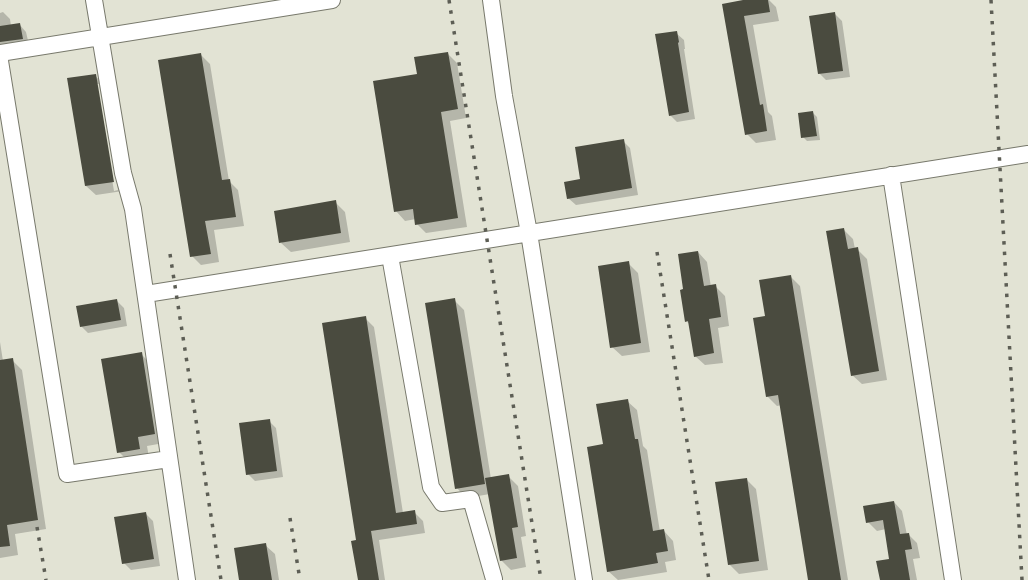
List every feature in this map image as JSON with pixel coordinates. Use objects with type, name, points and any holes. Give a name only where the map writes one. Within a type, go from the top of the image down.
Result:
[{"type":"lane","points":[[94,0],[146,294],[187,580]]},
{"type":"lane","points":[[0,53],[332,0]]},
{"type":"lane","points":[[491,0],[503,96],[529,233],[584,580]]},
{"type":"lane","points":[[0,61],[67,474],[169,459]]},
{"type":"lane","points":[[146,294],[1028,154]]},
{"type":"lane","points":[[891,175],[953,580]]},
{"type":"lane","points":[[390,256],[431,487],[442,503],[471,499],[494,579]]},
{"type":"building","points":[[743,0],[768,0],[770,12],[744,16],[767,131],[745,135],[722,4]]},
{"type":"building","points":[[835,12],[843,71],[818,74],[809,16]]},
{"type":"building","points":[[20,23],[23,39],[0,42],[0,26]]},
{"type":"building","points":[[677,31],[689,112],[669,116],[655,34]]},
{"type":"building","points":[[448,52],[458,109],[441,112],[458,218],[415,225],[413,209],[394,212],[373,81],[417,74],[414,57]]},
{"type":"building","points":[[201,53],[222,180],[230,179],[236,217],[205,221],[211,254],[190,257],[158,60]]},
{"type":"building","points":[[96,74],[114,182],[85,186],[67,78]]},
{"type":"building","points":[[813,111],[817,136],[801,138],[798,113]]},
{"type":"building","points":[[624,139],[632,188],[567,199],[564,182],[580,179],[575,147]]},
{"type":"building","points":[[336,200],[341,233],[279,243],[274,211]]},
{"type":"building","points":[[844,228],[848,249],[858,247],[879,371],[851,376],[826,231]]},
{"type":"building","points":[[698,251],[704,286],[716,284],[721,317],[709,319],[714,353],[694,357],[680,290],[683,289],[678,254]]},
{"type":"building","points":[[629,261],[641,343],[610,348],[598,266]]},
{"type":"building","points":[[791,275],[841,580],[808,580],[778,395],[766,397],[753,318],[765,316],[759,280]]},
{"type":"building","points":[[455,298],[485,484],[455,489],[425,303]]},
{"type":"building","points":[[117,299],[121,320],[80,327],[76,306]]},
{"type":"building","points":[[366,316],[396,513],[415,510],[417,524],[371,531],[379,580],[358,580],[351,541],[356,540],[322,323]]},
{"type":"building","points":[[142,352],[155,434],[138,437],[140,449],[117,453],[101,359]]},
{"type":"building","points":[[13,358],[38,520],[7,525],[10,546],[0,547],[0,360]]},
{"type":"building","points":[[628,399],[635,439],[638,439],[653,531],[664,529],[668,551],[656,553],[658,563],[607,572],[587,447],[603,444],[596,404]]},
{"type":"building","points":[[270,419],[277,471],[246,475],[239,423]]},
{"type":"building","points":[[509,474],[518,527],[512,528],[517,558],[500,561],[485,478]]},
{"type":"building","points":[[747,478],[759,561],[728,565],[715,482]]},
{"type":"building","points":[[894,501],[900,534],[909,533],[912,549],[905,550],[910,580],[880,580],[876,561],[889,559],[883,520],[866,523],[863,506]]},
{"type":"building","points":[[146,512],[154,559],[122,564],[114,517]]},
{"type":"building","points":[[266,543],[272,580],[239,580],[234,548]]},
{"type":"railway","points":[[449,0],[541,580]]},
{"type":"railway","points":[[991,0],[1022,580]]},
{"type":"railway","points":[[657,252],[709,580]]},
{"type":"railway","points":[[170,254],[221,580]]},
{"type":"railway","points":[[290,518],[300,580]]},
{"type":"railway","points":[[37,527],[46,580]]}]
